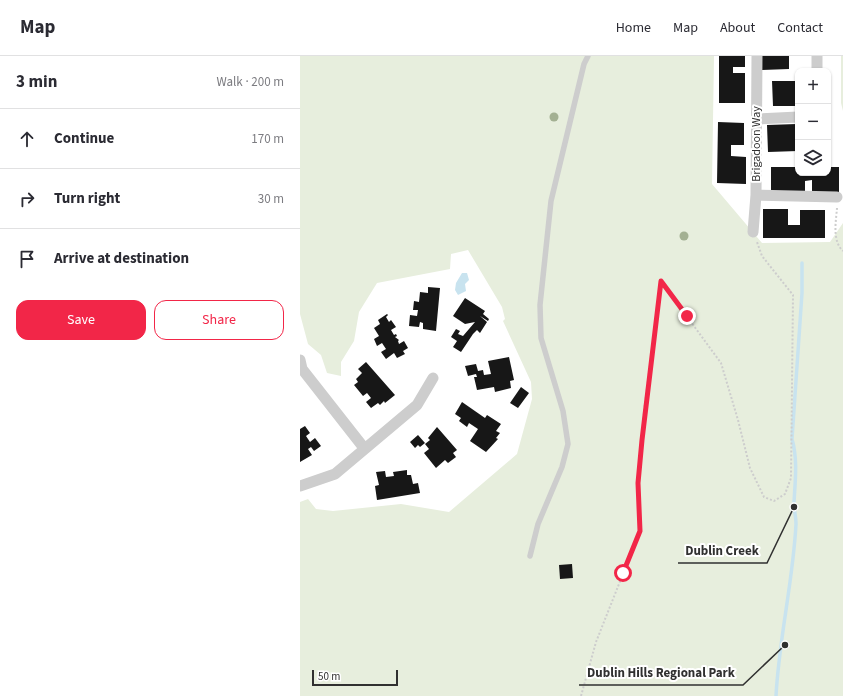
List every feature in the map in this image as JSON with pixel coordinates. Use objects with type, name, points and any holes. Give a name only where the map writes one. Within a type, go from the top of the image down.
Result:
[{"type":"street","name":"Brigadoon Way","points":[[753,232],[756,195],[757,56]]},
{"type":"street","points":[[817,56],[817,68]]},
{"type":"street","points":[[756,119],[795,117]]},
{"type":"street","points":[[756,195],[837,197]]},
{"type":"street","points":[[300,360],[302,370],[364,448]]},
{"type":"street","points":[[300,486],[335,474],[364,448],[417,405],[433,378]]},
{"type":"lane","points":[[530,556],[538,524],[562,467],[568,444],[563,411],[550,375],[541,338],[540,305],[551,201],[584,64],[588,56]]},
{"type":"path","points":[[837,197],[835,235],[840,248],[843,251]]},
{"type":"path","points":[[581,696],[596,642],[640,531],[638,483],[642,433],[661,281],[721,363],[738,420],[750,468],[764,496],[774,501],[785,494],[791,478],[793,295],[762,256],[753,232]]},
{"type":"green space","points":[[300,56],[714,56],[712,184],[762,243],[830,242],[843,223],[843,696],[300,696],[300,502],[308,499],[316,509],[333,511],[401,504],[449,512],[517,454],[532,399],[531,382],[503,321],[505,319],[502,307],[468,250],[451,254],[450,269],[377,283],[359,312],[354,341],[341,362],[341,376],[327,373],[321,355],[308,344],[300,314]]},
{"type":"green space","points":[[841,56],[843,56],[843,111],[841,103]]},
{"type":"water","points":[[462,273],[467,273],[469,280],[465,284],[466,291],[458,295],[455,290],[456,283]]},
{"type":"building","points":[[719,56],[745,56],[745,67],[733,67],[733,73],[745,73],[745,103],[719,103]]},
{"type":"building","points":[[762,56],[789,56],[789,69],[762,70]]},
{"type":"building","points":[[772,81],[795,81],[795,106],[773,106]]},
{"type":"building","points":[[718,122],[744,123],[744,145],[731,145],[731,156],[746,157],[746,184],[717,183]]},
{"type":"building","points":[[795,124],[795,151],[768,152],[767,125]]},
{"type":"building","points":[[771,167],[795,167],[795,176],[831,176],[831,167],[839,167],[839,193],[812,193],[812,180],[805,181],[805,192],[771,192]]},
{"type":"building","points":[[763,209],[788,209],[788,225],[800,225],[800,210],[825,210],[825,238],[763,238]]},
{"type":"building","points":[[428,287],[440,288],[436,331],[423,329],[423,323],[420,322],[419,327],[409,326],[410,315],[417,316],[418,310],[413,310],[414,301],[419,302],[420,292],[428,293]]},
{"type":"building","points":[[465,298],[485,311],[483,314],[489,319],[488,321],[480,316],[487,322],[480,333],[477,330],[473,334],[461,352],[453,347],[457,341],[451,337],[456,329],[460,331],[458,334],[463,336],[475,322],[465,324],[453,316]]},
{"type":"building","points":[[387,314],[388,315],[386,317],[389,322],[391,320],[396,327],[391,330],[394,335],[396,334],[397,336],[395,337],[399,340],[399,344],[404,341],[408,348],[403,351],[405,354],[397,358],[394,353],[386,359],[381,352],[386,349],[382,343],[377,346],[374,339],[379,336],[374,328],[380,324],[378,320]]},
{"type":"building","points":[[509,357],[514,380],[510,381],[511,388],[495,392],[494,387],[477,390],[474,377],[477,377],[476,374],[468,376],[465,366],[476,364],[478,371],[483,370],[484,375],[491,374],[488,361]]},
{"type":"building","points":[[366,362],[395,395],[385,403],[384,401],[380,405],[378,403],[371,408],[366,402],[371,398],[367,393],[363,396],[354,385],[358,382],[356,379],[362,373],[358,369]]},
{"type":"building","points":[[521,387],[529,393],[518,408],[510,403]]},
{"type":"building","points":[[462,402],[485,418],[487,415],[501,424],[496,431],[500,433],[496,438],[498,439],[486,452],[470,441],[478,429],[469,423],[467,427],[459,421],[461,418],[455,414]]},
{"type":"building","points":[[305,426],[310,433],[306,436],[310,442],[315,438],[321,446],[314,451],[311,447],[308,449],[312,455],[300,462],[300,429]]},
{"type":"building","points":[[437,427],[457,450],[453,453],[456,457],[448,463],[445,460],[436,468],[424,453],[429,449],[425,444],[430,440],[428,438]]},
{"type":"building","points":[[418,435],[425,443],[420,447],[418,445],[415,448],[410,442]]},
{"type":"building","points":[[407,470],[407,475],[411,475],[413,484],[418,483],[420,493],[377,500],[375,486],[379,485],[376,472],[385,471],[386,477],[394,476],[393,472]]},
{"type":"building","points":[[572,564],[573,578],[560,579],[559,565]]},
{"type":"waterway","points":[[776,696],[796,524],[794,503],[796,463],[792,439],[802,293],[802,263]]},
{"type":"place","name":"Dublin Creek","points":[[794,507]]},
{"type":"place","name":"Dublin Hills Regional Park","points":[[785,645]]},
{"type":"route","points":[[623,573],[640,531],[638,483],[644,411],[661,281],[687,316]]}]
